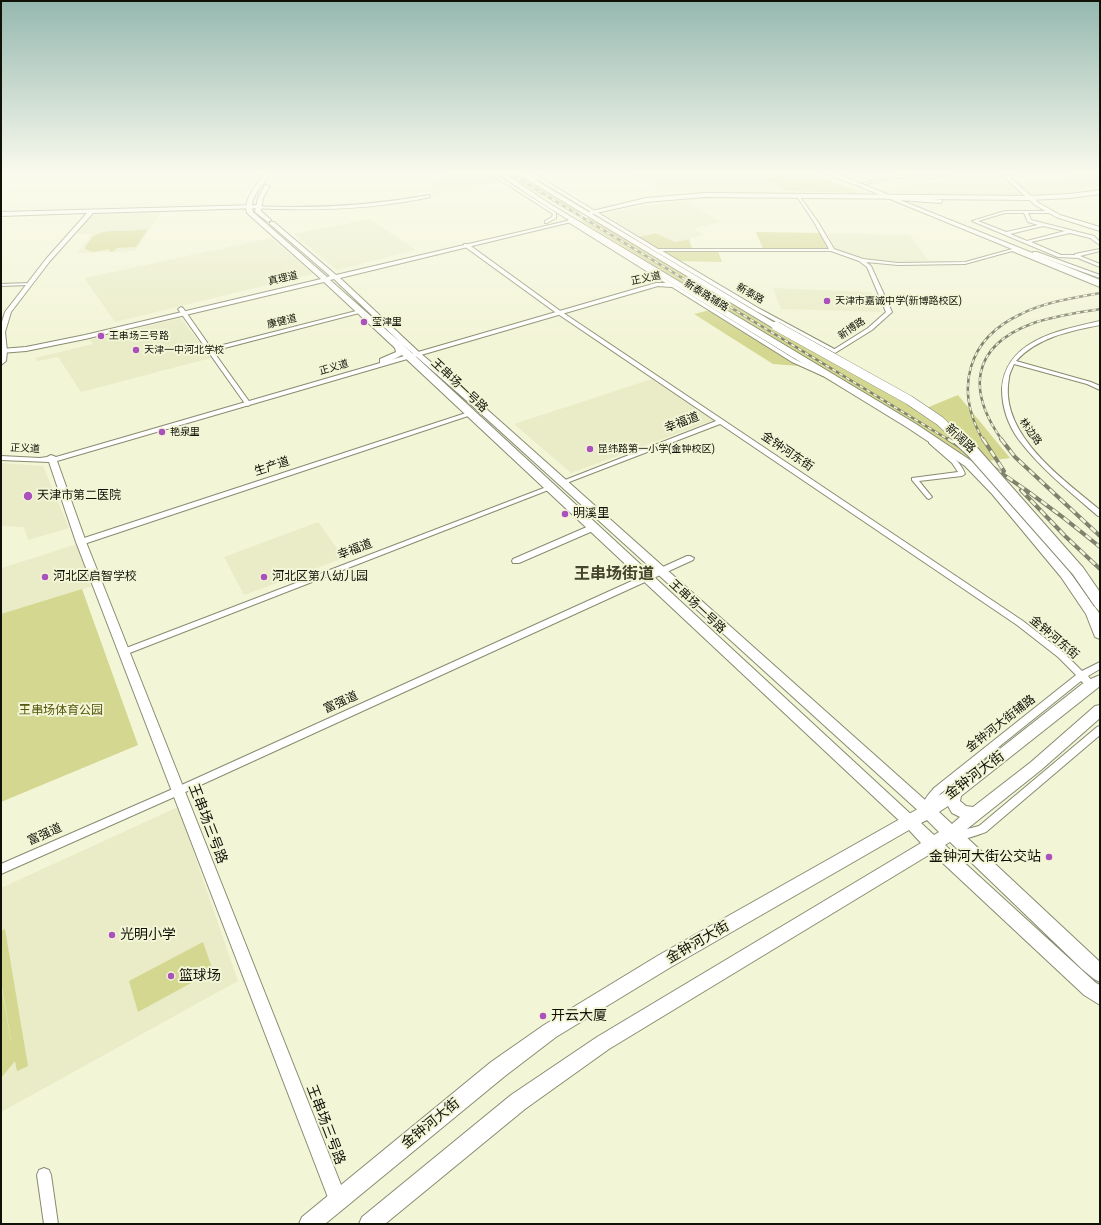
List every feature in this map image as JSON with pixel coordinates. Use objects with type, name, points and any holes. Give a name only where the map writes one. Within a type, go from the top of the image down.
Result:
[{"type":"highway","name":"新阔路","points":[[589,231],[836,379],[946,447],[979,473],[1065,574],[1092,613],[1100,634]]},
{"type":"highway","points":[[621,231],[723,295]]},
{"type":"highway","points":[[671,258],[680,266],[710,284],[723,295]]},
{"type":"highway","name":"新阔路","points":[[723,295],[908,400],[954,433],[972,450],[1078,571],[1100,603]]},
{"type":"main road","name":"王串场一号路","points":[[274,231],[360,312],[411,354],[470,399],[928,811]]},
{"type":"main road","name":"王串场一号路","points":[[285,231],[328,269],[469,414],[910,822]]},
{"type":"main road","name":"真理道","points":[[333,275],[509,231]]},
{"type":"main road","name":"真理道","points":[[3,349],[26,349],[60,343],[182,311],[521,231]]},
{"type":"main road","points":[[972,231],[1014,250],[1100,283]]},
{"type":"main road","points":[[980,231],[1100,278]]},
{"type":"main road","name":"王串场一号路","points":[[333,275],[344,282]]},
{"type":"main road","name":"王串场一号路","points":[[323,277],[333,285]]},
{"type":"main road","points":[[385,362],[400,353],[397,344]]},
{"type":"main road","name":"金钟河大街","points":[[309,1224],[498,1069],[550,1031],[665,961],[928,811],[954,793],[1091,680]]},
{"type":"main road","points":[[369,1224],[518,1102],[603,1044],[718,973],[951,834],[1036,766],[1100,710]]},
{"type":"main road","points":[[954,793],[953,801],[959,810],[966,813],[977,813]]},
{"type":"main road","points":[[928,811],[1100,973]]},
{"type":"main road","points":[[910,822],[1090,989],[1100,996]]},
{"type":"street","points":[[1,363],[3,361],[2,332],[8,312],[28,284],[74,231]]},
{"type":"street","name":"新泰路辅路","points":[[588,231],[659,278],[794,361],[836,379]]},
{"type":"street","points":[[624,231],[657,250],[832,250],[862,260],[898,264],[965,263],[1014,250],[1100,286]]},
{"type":"street","points":[[821,231],[832,250]]},
{"type":"street","points":[[998,231],[1060,256],[1079,257],[1100,266]]},
{"type":"street","points":[[1005,234],[1017,231]]},
{"type":"street","points":[[1066,231],[1092,237],[1100,237]]},
{"type":"street","points":[[1027,242],[1069,232]]},
{"type":"street","points":[[1092,237],[1100,244]]},
{"type":"street","name":"金钟河东街","points":[[466,245],[558,312],[1020,623],[1091,680]]},
{"type":"street","name":"新泰路","points":[[657,250],[752,307],[835,351]]},
{"type":"street","points":[[1079,257],[1077,255],[1100,250]]},
{"type":"street","name":"新博路","points":[[835,351],[870,329],[889,312],[869,266],[862,260]]},
{"type":"street","name":"正义道","points":[[558,312],[658,282],[659,278]]},
{"type":"street","points":[[1,285],[28,284]]},
{"type":"street","name":"正义道","points":[[1,457],[52,459],[558,312],[658,284],[671,285]]},
{"type":"street","points":[[182,311],[247,402]]},
{"type":"street","name":"康健道","points":[[210,350],[360,312]]},
{"type":"street","name":"林边路","points":[[1100,323],[1055,333],[1027,348],[1012,362],[1008,368],[1004,382],[1006,405],[1012,424],[1032,452],[1100,514]]},
{"type":"street","points":[[385,362],[411,354],[408,350],[407,341]]},
{"type":"street","points":[[1012,362],[1089,383],[1100,388]]},
{"type":"street","name":"生产道","points":[[81,542],[469,414]]},
{"type":"street","name":"幸福道","points":[[562,483],[722,421]]},
{"type":"street","points":[[912,426],[958,465],[962,471],[962,474],[914,479],[929,497]]},
{"type":"street","name":"王串场三号路","points":[[52,459],[81,542],[338,1200]]},
{"type":"street","name":"幸福道","points":[[124,652],[549,488]]},
{"type":"street","points":[[516,561],[592,528]]},
{"type":"street","name":"富强道","points":[[1,869],[178,791],[690,558]]},
{"type":"street","name":"金钟河大街辅路","points":[[928,811],[929,800],[938,791],[1091,680],[1100,665]]},
{"type":"street","points":[[951,834],[967,834],[982,829],[1100,730]]},
{"type":"street","points":[[44,1175],[51,1224]]},
{"type":"shaded area","points":[[78,231],[148,231],[135,251],[77,253],[92,234],[76,234]]},
{"type":"shaded area","points":[[308,231],[388,231],[416,250],[337,270],[294,234]]},
{"type":"shaded area","points":[[631,231],[699,231],[704,235],[675,242],[656,232],[639,236]]},
{"type":"shaded area","points":[[827,233],[910,235],[929,261],[897,262],[864,259],[835,249]]},
{"type":"shaded area","points":[[271,238],[313,274],[115,322],[84,278]]},
{"type":"shaded area","name":"天津市嘉诚中学(新博路校区)","points":[[773,288],[871,292],[881,312],[781,309]]},
{"type":"shaded area","name":"天津一中河北学校","points":[[181,318],[211,358],[81,392],[58,357],[37,361],[35,358],[93,344],[90,340]]},
{"type":"shaded area","name":"昆纬路第一小学(金钟校区)","points":[[652,379],[714,420],[571,473],[514,424]]},
{"type":"shaded area","name":"天津市第二医院","points":[[1,463],[43,466],[69,528],[28,540],[24,527],[1,526]]},
{"type":"shaded area","name":"河北区第八幼儿园","points":[[318,522],[344,558],[244,595],[224,557]]},
{"type":"shaded area","name":"河北区启智学校","points":[[77,544],[93,586],[1,614],[2,568]]},
{"type":"shaded area","name":"光明小学","points":[[178,807],[238,981],[1,1112],[1,888]]},
{"type":"green space","points":[[147,231],[136,247],[117,248],[114,251],[109,252],[110,249],[93,252],[85,249],[95,235],[104,232]]},
{"type":"green space","points":[[598,231],[612,231],[666,264],[919,411],[958,395],[1010,458],[972,463],[817,374],[799,366],[773,364],[694,314],[722,307]]},
{"type":"green space","points":[[756,232],[820,233],[828,249],[763,249]]},
{"type":"green space","points":[[656,233],[675,242],[689,239],[693,251],[718,251],[722,262],[679,261],[638,237]]},
{"type":"green space","name":"王串场体育公园","points":[[82,589],[138,745],[1,802],[1,614]]},
{"type":"green space","points":[[5,929],[28,1066],[17,1071],[15,1061],[1,1078],[1,985],[11,1042],[1,981],[1,931]]},
{"type":"green space","name":"篮球场","points":[[203,942],[213,971],[138,1012],[129,981]]},
{"type":"railway","points":[[605,231],[949,440]]},
{"type":"railway","points":[[983,440],[974,421],[969,402],[968,384],[971,367],[978,351],[988,337],[1003,324],[1040,306],[1100,293]]},
{"type":"railway","points":[[1002,440],[991,422],[983,404],[980,388],[981,372],[986,358],[996,345],[1011,334],[1031,324],[1056,317],[1100,309]]},
{"type":"railway","points":[[948,439],[1026,490],[1100,547]]},
{"type":"railway","points":[[983,439],[1004,471]]},
{"type":"railway","points":[[1001,439],[1015,457],[1100,536]]},
{"type":"railway","points":[[1021,490],[1065,536],[1100,569]]},
{"type":"place","name":"天津市嘉诚中学(新博路校区)","points":[[827,301]]},
{"type":"place","name":"莹津里","points":[[364,322]]},
{"type":"place","name":"王串场三号路","points":[[101,336]]},
{"type":"place","name":"天津一中河北学校","points":[[136,350]]},
{"type":"place","name":"艳泉里","points":[[162,432]]},
{"type":"place","name":"昆纬路第一小学(金钟校区)","points":[[590,449]]},
{"type":"place","name":"天津市第二医院","points":[[28,496]]},
{"type":"place","name":"明溪里","points":[[565,514]]},
{"type":"place","name":"河北区启智学校","points":[[45,577]]},
{"type":"place","name":"河北区第八幼儿园","points":[[264,577]]},
{"type":"place","name":"金钟河大街公交站","points":[[1049,857]]},
{"type":"place","name":"光明小学","points":[[112,935]]},
{"type":"place","name":"篮球场","points":[[171,976]]},
{"type":"place","name":"开云大厦","points":[[543,1016]]},
{"type":"district","name":"王串场街道","points":[[614,575]]}]
